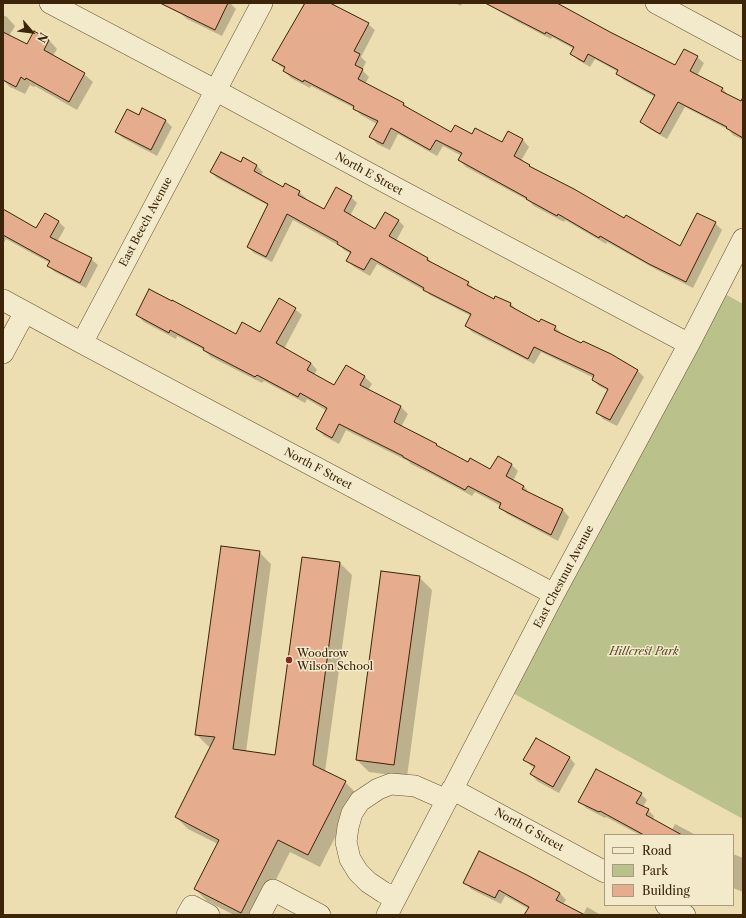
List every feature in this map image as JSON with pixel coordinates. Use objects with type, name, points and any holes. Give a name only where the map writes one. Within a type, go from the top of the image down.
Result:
[{"type":"street","name":"North E Street","points":[[50,3],[689,344]]},
{"type":"street","name":"East Beech Avenue","points":[[82,344],[262,3]]},
{"type":"street","points":[[656,3],[743,50]]},
{"type":"street","name":"East Chestnut Avenue","points":[[391,906],[554,594],[689,344],[743,239]]},
{"type":"street","points":[[3,300],[82,344]]},
{"type":"street","points":[[3,353],[25,312]]},
{"type":"street","name":"North F Street","points":[[82,344],[554,594]]},
{"type":"street","name":"North G Street","points":[[391,906],[383,892],[368,882],[358,872],[350,859],[346,842],[352,813],[360,801],[378,789],[391,784],[415,786],[450,794],[604,871]]},
{"type":"street","points":[[260,915],[273,890],[320,915]]},
{"type":"street","points":[[187,915],[192,906],[209,915]]},
{"type":"street","points":[[668,906],[685,915]]},
{"type":"green space","name":"Hillcrest Park","points":[[725,294],[743,304],[743,819],[511,692]]},
{"type":"building","points":[[160,3],[228,3],[215,30]]},
{"type":"building","points":[[305,3],[330,3],[369,23],[354,51],[360,54],[355,65],[363,69],[358,79],[404,103],[403,105],[451,132],[455,125],[472,134],[475,128],[502,142],[508,131],[523,139],[514,156],[530,165],[529,166],[574,189],[624,218],[626,215],[680,246],[697,213],[716,222],[686,282],[649,264],[600,236],[599,238],[558,214],[557,216],[526,199],[527,198],[458,160],[462,153],[436,140],[430,150],[391,128],[383,144],[369,137],[378,121],[353,109],[354,106],[304,80],[303,82],[283,71],[285,67],[272,60]]},
{"type":"building","points":[[485,3],[557,3],[675,65],[684,49],[698,56],[690,71],[723,88],[721,91],[741,101],[743,97],[743,138],[726,128],[727,127],[678,102],[660,134],[640,122],[655,95],[616,74],[618,70],[588,54],[584,62],[570,54],[574,47]]},
{"type":"building","points":[[34,31],[49,40],[44,50],[85,73],[69,102],[26,78],[25,80],[21,77],[16,87],[3,80],[3,32],[27,44]]},
{"type":"building","points":[[142,108],[166,120],[151,150],[115,132],[127,109],[139,115]]},
{"type":"building","points":[[221,152],[241,162],[243,157],[257,165],[254,171],[283,187],[285,183],[300,191],[298,195],[324,209],[336,187],[352,196],[344,211],[375,229],[385,212],[399,220],[389,236],[428,258],[427,260],[469,282],[467,285],[494,299],[495,296],[511,303],[510,306],[539,322],[541,319],[556,326],[554,330],[581,343],[583,341],[611,354],[638,370],[610,420],[596,413],[608,389],[592,380],[594,375],[534,347],[528,359],[465,326],[471,314],[423,290],[424,288],[371,258],[364,270],[346,261],[351,252],[337,244],[338,242],[287,214],[266,257],[247,247],[268,204],[210,172]]},
{"type":"building","points":[[3,209],[36,228],[45,213],[59,221],[50,237],[92,258],[80,283],[47,266],[50,261],[3,235]]},
{"type":"building","points":[[149,289],[236,334],[242,322],[260,332],[279,298],[296,308],[276,343],[311,363],[307,370],[334,385],[346,365],[365,376],[360,385],[401,406],[394,422],[468,462],[470,458],[490,469],[498,456],[512,464],[506,476],[524,486],[522,489],[563,509],[551,535],[499,508],[501,503],[468,486],[465,490],[403,456],[339,424],[332,438],[316,429],[327,408],[300,393],[298,397],[257,375],[255,377],[203,350],[204,348],[170,330],[169,333],[136,315]]},
{"type":"building","points":[[221,546],[260,551],[233,749],[275,755],[302,557],[340,562],[313,765],[346,781],[308,855],[278,840],[241,913],[194,889],[219,840],[175,817],[215,737],[195,735]]},
{"type":"building","points":[[381,571],[420,576],[394,765],[356,760]]},
{"type":"building","points":[[536,738],[570,757],[553,787],[530,774],[535,766],[523,760]]},
{"type":"building","points":[[596,769],[642,793],[636,803],[649,809],[646,815],[680,834],[642,834],[600,811],[599,812],[578,802]]},
{"type":"building","points":[[479,851],[560,893],[556,900],[585,915],[524,915],[529,907],[499,890],[495,898],[463,883]]},
{"type":"place","name":"Woodrow Wilson School","points":[[289,660]]}]
